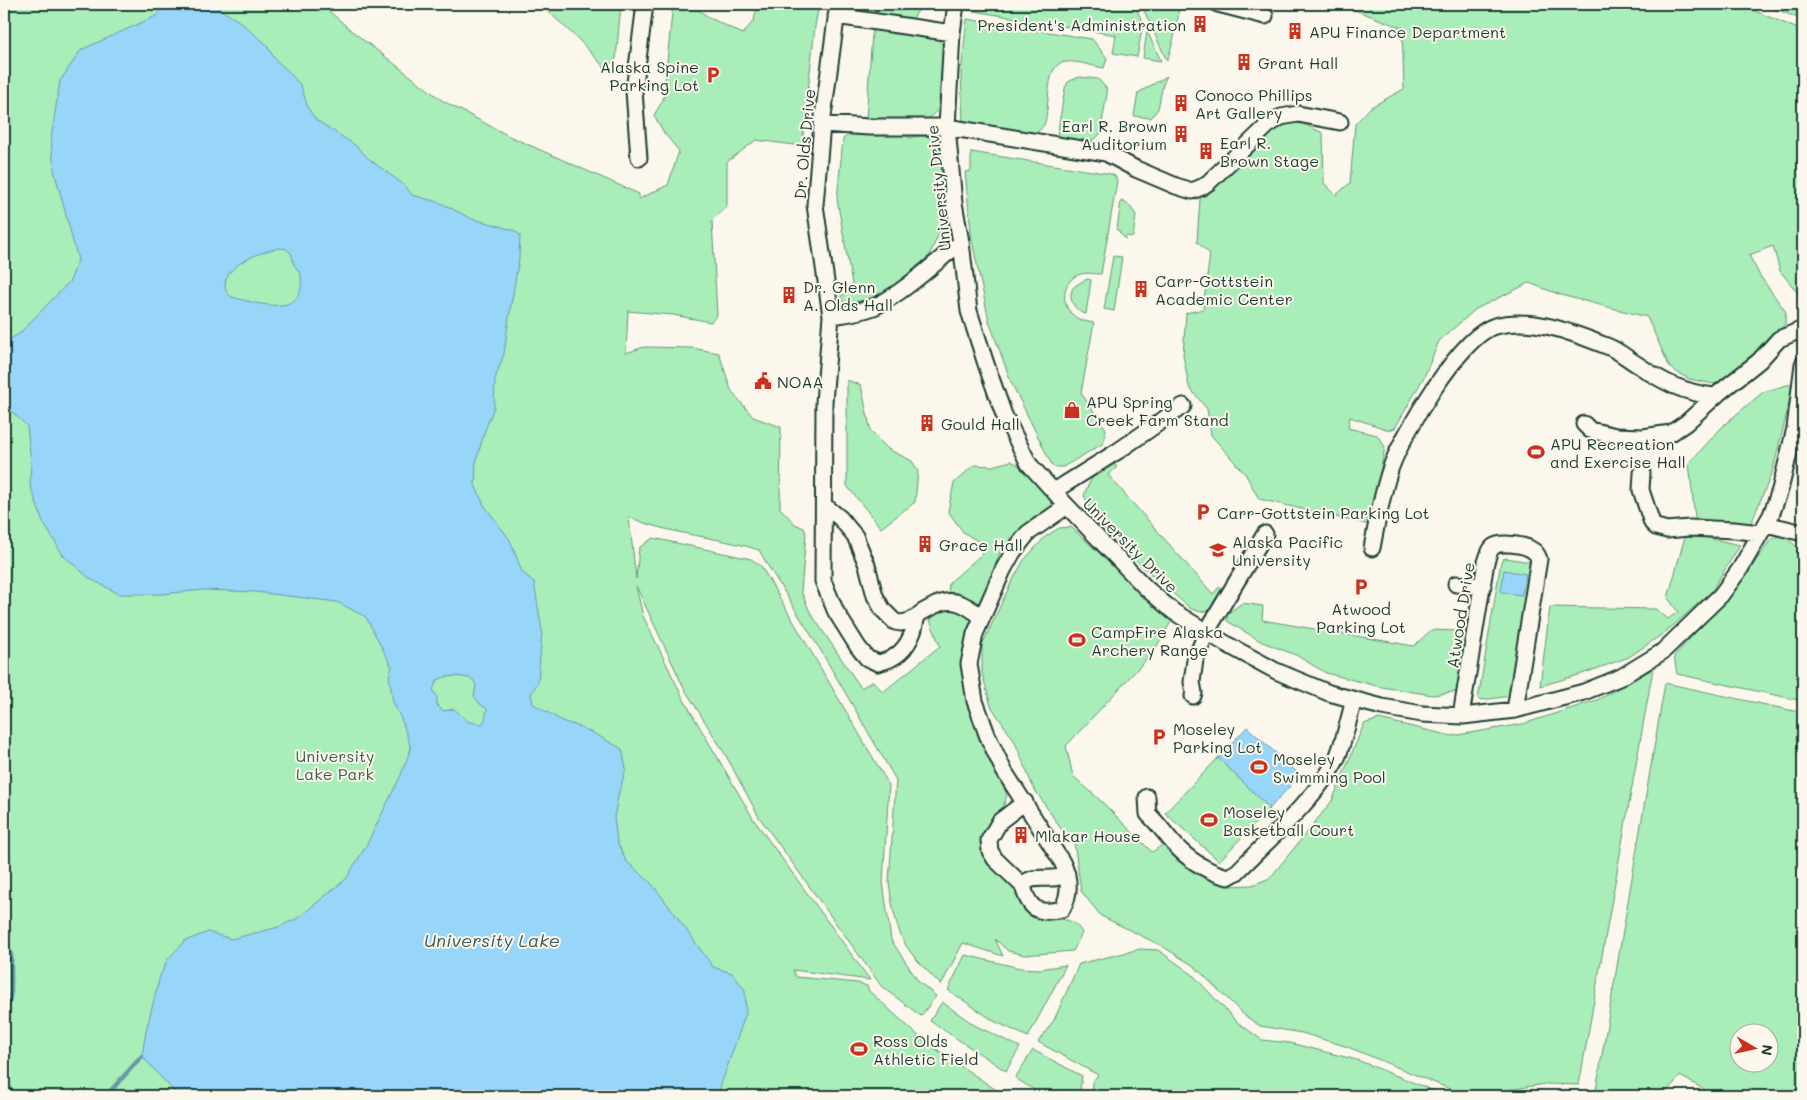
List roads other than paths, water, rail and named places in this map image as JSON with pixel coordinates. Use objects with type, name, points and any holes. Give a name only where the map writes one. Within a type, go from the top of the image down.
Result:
[{"type":"street","points":[[639,158],[634,91],[645,4]]},
{"type":"street","name":"University Drive","points":[[956,4],[952,33],[947,126],[954,203],[962,242],[968,311],[1004,415],[1029,464],[1146,588],[1174,612],[1228,645],[1276,671],[1330,693],[1382,707],[1422,714],[1461,716],[1515,710],[1584,692],[1614,680],[1662,652],[1721,595],[1740,569],[1763,528],[1780,490],[1795,428],[1803,364]]},
{"type":"street","points":[[1218,4],[1265,16]]},
{"type":"street","points":[[837,10],[952,33]]},
{"type":"street","name":"Dr. Olds Drive","points":[[837,10],[822,124],[815,205],[831,316],[824,402],[824,581],[836,612],[858,647],[867,658],[878,663],[888,661],[900,655],[909,642],[918,616]]},
{"type":"street","points":[[822,124],[869,127],[947,126],[1106,153],[1136,169],[1192,191],[1209,182],[1268,125],[1281,117],[1298,114],[1340,122]]},
{"type":"street","points":[[831,316],[855,313],[877,306],[962,242]]},
{"type":"street","points":[[1372,548],[1381,502],[1400,445],[1421,409],[1451,365],[1474,338],[1494,326],[1523,323],[1554,328],[1583,337],[1613,349],[1664,382],[1696,394],[1714,396]]},
{"type":"street","points":[[1584,424],[1590,430],[1616,436],[1643,438],[1671,432],[1686,423],[1714,396],[1760,361],[1779,338],[1803,330]]},
{"type":"street","points":[[1054,491],[1118,451],[1183,406]]},
{"type":"street","points":[[1642,473],[1641,490],[1652,523],[1656,527],[1666,530],[1689,528],[1734,530],[1763,528],[1803,533]]},
{"type":"street","points":[[824,504],[840,518],[855,536],[867,566],[874,596],[883,610],[895,622],[910,621],[945,601],[962,604],[982,617]]},
{"type":"street","points":[[1025,802],[1000,821],[989,840],[990,851],[994,859],[1023,886],[1028,901],[1035,909],[1047,913],[1062,909],[1068,899],[1069,887],[1062,862],[1025,802],[1004,771],[987,735],[974,701],[969,664],[975,634],[1003,570],[1013,552],[1028,533],[1067,506]]},
{"type":"street","points":[[1193,696],[1192,682],[1195,660],[1207,631],[1265,534]]},
{"type":"street","name":"Atwood Drive","points":[[1461,716],[1489,553],[1494,546],[1505,543],[1531,548],[1537,554],[1539,560],[1515,710]]},
{"type":"street","points":[[1456,584],[1483,586]]},
{"type":"street","points":[[1147,797],[1148,814],[1160,825],[1180,851],[1217,874],[1228,878],[1237,872],[1295,812],[1317,787],[1335,762],[1354,700]]},
{"type":"street","points":[[1023,886],[1030,878],[1060,879],[1066,874]]},
{"type":"water","name":"University Lake","points":[[164,4],[217,4],[220,9],[240,22],[266,44],[274,58],[301,86],[308,108],[316,120],[355,145],[369,159],[404,185],[412,195],[441,203],[472,219],[515,231],[520,235],[519,258],[504,354],[495,379],[494,407],[476,462],[475,485],[484,505],[510,540],[522,572],[534,582],[542,631],[538,682],[531,694],[533,704],[564,722],[597,735],[622,749],[626,769],[614,817],[617,842],[626,861],[651,883],[713,967],[732,973],[745,990],[746,1013],[717,1096],[178,1096],[142,1056],[146,1031],[160,976],[168,959],[185,941],[208,932],[231,939],[279,927],[298,918],[346,879],[366,846],[401,775],[411,748],[403,723],[393,702],[389,676],[392,667],[366,617],[337,602],[256,592],[204,590],[161,594],[119,594],[89,578],[63,555],[43,522],[30,485],[31,462],[27,426],[4,406],[4,343],[20,333],[70,281],[78,260],[54,170],[51,139],[60,81],[81,50],[156,16]],"holes":[[[281,248],[291,253],[294,264],[301,275],[300,290],[296,299],[287,304],[265,305],[232,297],[226,291],[227,277],[238,265],[256,255]],[[455,676],[469,678],[474,681],[476,686],[474,696],[487,709],[485,720],[482,724],[469,722],[454,709],[443,711],[437,705],[437,697],[433,690],[437,680]]]},
{"type":"water","points":[[1504,570],[1526,574],[1522,595],[1501,592]]},
{"type":"water","name":"Moseley Swimming Pool","points":[[1247,727],[1300,775],[1270,808],[1218,758]]},
{"type":"waterway","points":[[4,944],[11,955],[11,991],[4,1027]]},
{"type":"waterway","points":[[106,1096],[142,1056]]},
{"type":"waterway","points":[[4,1078],[14,1096]]},
{"type":"place","name":"President's Administration","points":[[1200,24]]},
{"type":"place","name":"APU Finance Department","points":[[1295,31]]},
{"type":"place","name":"Grant Hall","points":[[1244,62]]},
{"type":"place","name":"Alaska Spine Parking Lot","points":[[713,75]]},
{"type":"place","name":"Conoco Phillips Art Gallery","points":[[1181,103]]},
{"type":"place","name":"Earl R. Brown Auditorium","points":[[1181,134]]},
{"type":"place","name":"Earl R. Brown Stage","points":[[1206,151]]},
{"type":"place","name":"Carr-Gottstein Academic Center","points":[[1141,289]]},
{"type":"place","name":"Dr. Glenn A. Olds Hall","points":[[789,295]]},
{"type":"place","name":"NOAA","points":[[763,381]]},
{"type":"place","name":"APU Spring Creek Farm Stand","points":[[1072,410]]},
{"type":"place","name":"Gould Hall","points":[[927,423]]},
{"type":"place","name":"APU Recreation and Exercise Hall","points":[[1536,452]]},
{"type":"place","name":"Carr-Gottstein Parking Lot","points":[[1203,512]]},
{"type":"place","name":"Grace Hall","points":[[925,544]]},
{"type":"place","name":"Alaska Pacific University","points":[[1218,550]]},
{"type":"place","name":"Atwood Parking Lot","points":[[1361,587]]},
{"type":"place","name":"CampFire Alaska Archery Range","points":[[1077,640]]},
{"type":"place","name":"Moseley Parking Lot","points":[[1159,737]]},
{"type":"place","name":"Moseley Swimming Pool","points":[[1259,767]]},
{"type":"place","name":"Moseley Basketball Court","points":[[1209,820]]},
{"type":"place","name":"Mlakar House","points":[[1021,835]]},
{"type":"place","name":"Ross Olds Athletic Field","points":[[859,1049]]},
{"type":"park label","name":"University Lake Park","points":[[335,764]]}]
